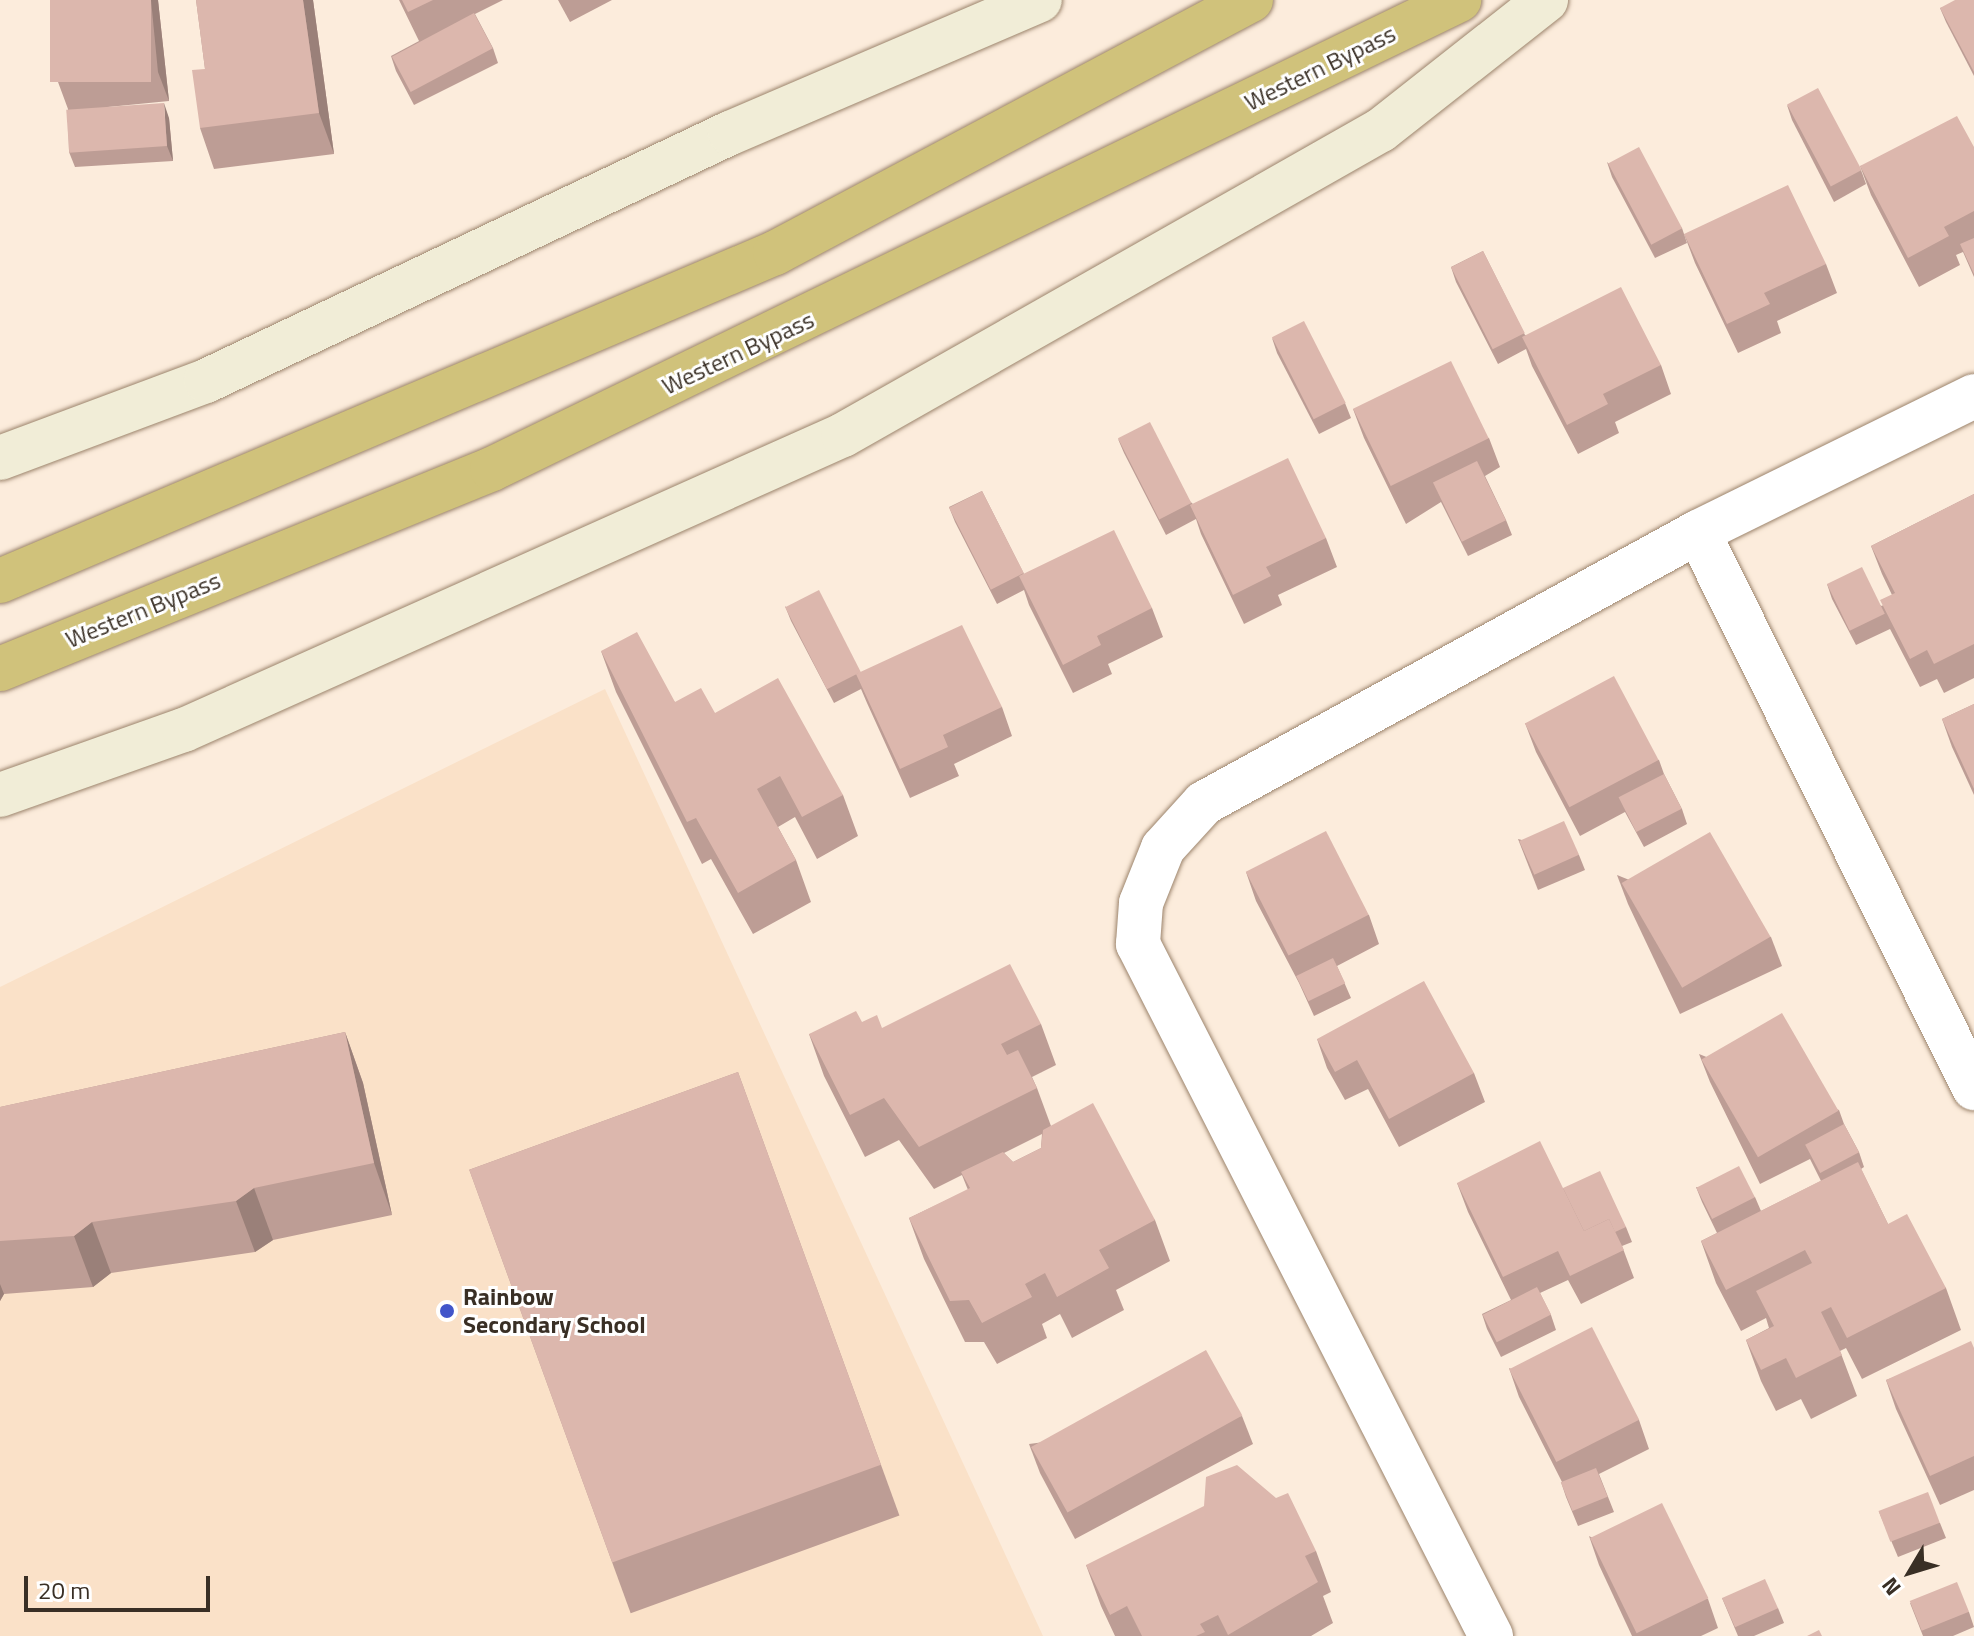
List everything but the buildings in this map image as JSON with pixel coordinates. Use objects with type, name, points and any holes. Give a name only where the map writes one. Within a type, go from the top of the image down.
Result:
[{"type":"highway","points":[[0,581],[775,253],[1251,0]]},
{"type":"highway","name":"Western Bypass","points":[[0,669],[492,469],[818,316],[1459,0]]},
{"type":"street","points":[[0,458],[206,381],[730,133],[1040,0]]},
{"type":"street","points":[[0,795],[184,730],[843,435],[1381,130],[1546,0]]},
{"type":"street","points":[[1491,1636],[1138,944],[1141,903],[1163,848],[1204,803],[1698,532],[1974,396]]},
{"type":"street","points":[[1698,532],[1974,1088]]},
{"type":"shaded area","name":"Rainbow Secondary School","points":[[605,689],[1043,1636],[0,1636],[0,987]]},
{"type":"place","name":"Rainbow Secondary School","points":[[447,1311]]}]
